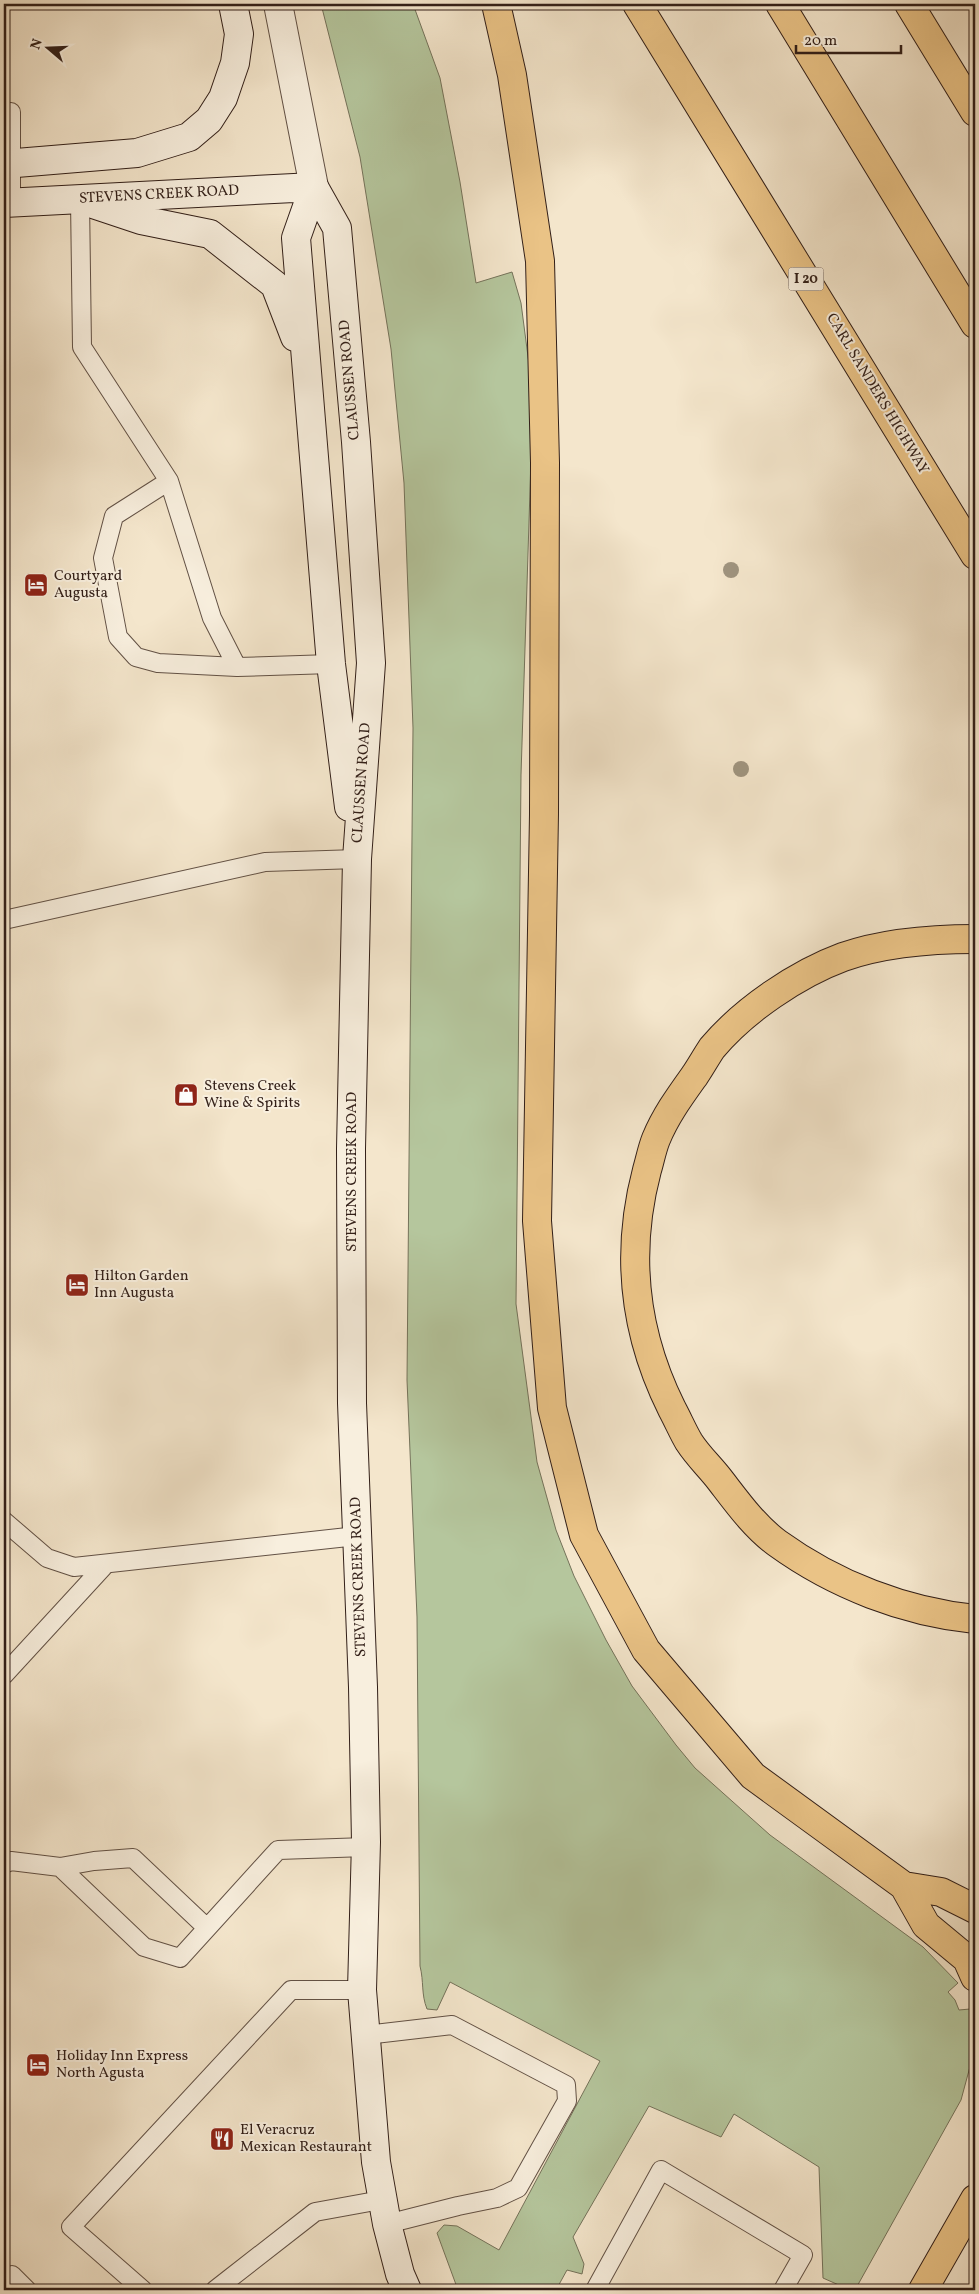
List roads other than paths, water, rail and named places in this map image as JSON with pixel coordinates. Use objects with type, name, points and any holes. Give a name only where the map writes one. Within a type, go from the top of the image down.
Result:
[{"type":"main road","points":[[496,4],[512,75],[540,261],[545,473],[544,814],[537,1221],[552,1408],[584,1535],[646,1650],[753,1776],[904,1886],[926,1925],[967,1959],[975,1977]]},
{"type":"main road","name":"CARL SANDERS HIGHWAY","points":[[637,4],[975,555]]},
{"type":"main road","points":[[780,4],[975,324]]},
{"type":"main road","points":[[909,4],[975,112]]},
{"type":"main road","points":[[975,939],[940,939],[899,944],[844,957],[799,978],[755,1007],[713,1048],[671,1107],[655,1142],[643,1186],[634,1244],[636,1286],[644,1337],[661,1387],[689,1441],[745,1512],[776,1542],[823,1572],[865,1592],[943,1616],[975,1619]]},
{"type":"main road","points":[[904,1886],[941,1892],[975,1910]]},
{"type":"main road","points":[[924,2290],[975,2199]]},
{"type":"street","points":[[8,164],[138,153],[189,137],[209,120],[223,98],[235,63],[240,34],[233,4]]},
{"type":"street","name":"CLAUSSEN ROAD","points":[[278,4],[314,186],[337,228],[356,442],[371,663],[356,859]]},
{"type":"street","name":"CLAUSSEN ROAD","points":[[314,186],[296,238],[331,664],[356,859]]},
{"type":"street","name":"STEVENS CREEK ROAD","points":[[7,203],[314,186]]},
{"type":"street","points":[[80,200],[141,220],[210,234],[275,285],[307,369]]},
{"type":"street","name":"STEVENS CREEK ROAD","points":[[356,859],[351,1158],[352,1403],[366,1848],[362,1990],[376,2162],[384,2212],[406,2290]]},
{"type":"lane","points":[[7,203],[12,112]]},
{"type":"lane","points":[[80,200],[82,347],[168,481],[212,618],[237,666]]},
{"type":"lane","points":[[168,481],[114,516],[103,558],[118,637],[136,658],[150,661],[237,666],[331,664]]},
{"type":"lane","points":[[4,920],[265,862],[356,859]]},
{"type":"lane","points":[[4,1521],[47,1558],[74,1567],[357,1536]]},
{"type":"lane","points":[[4,1675],[106,1564]]},
{"type":"lane","points":[[60,1867],[144,1947],[180,1958],[278,1850],[366,1848]]},
{"type":"lane","points":[[4,1864],[11,1861],[60,1867],[94,1861],[133,1858],[207,1928]]},
{"type":"lane","points":[[143,2290],[71,2227],[291,1990],[362,1990]]},
{"type":"lane","points":[[216,2290],[315,2212],[384,2212],[458,2206],[497,2198],[518,2188],[567,2101],[566,2085],[452,2025],[366,2035]]},
{"type":"lane","points":[[595,2290],[661,2170],[803,2255],[783,2290]]},
{"type":"lane","points":[[12,2276],[27,2290]]},
{"type":"place","name":"Courtyard Augusta","points":[[36,585]]},
{"type":"place","name":"Stevens Creek Wine & Spirits","points":[[186,1095]]},
{"type":"place","name":"Hilton Garden Inn Augusta","points":[[77,1285]]},
{"type":"place","name":"Holiday Inn Express North Agusta","points":[[38,2065]]},
{"type":"place","name":"El Veracruz Mexican Restaurant","points":[[222,2139]]}]
